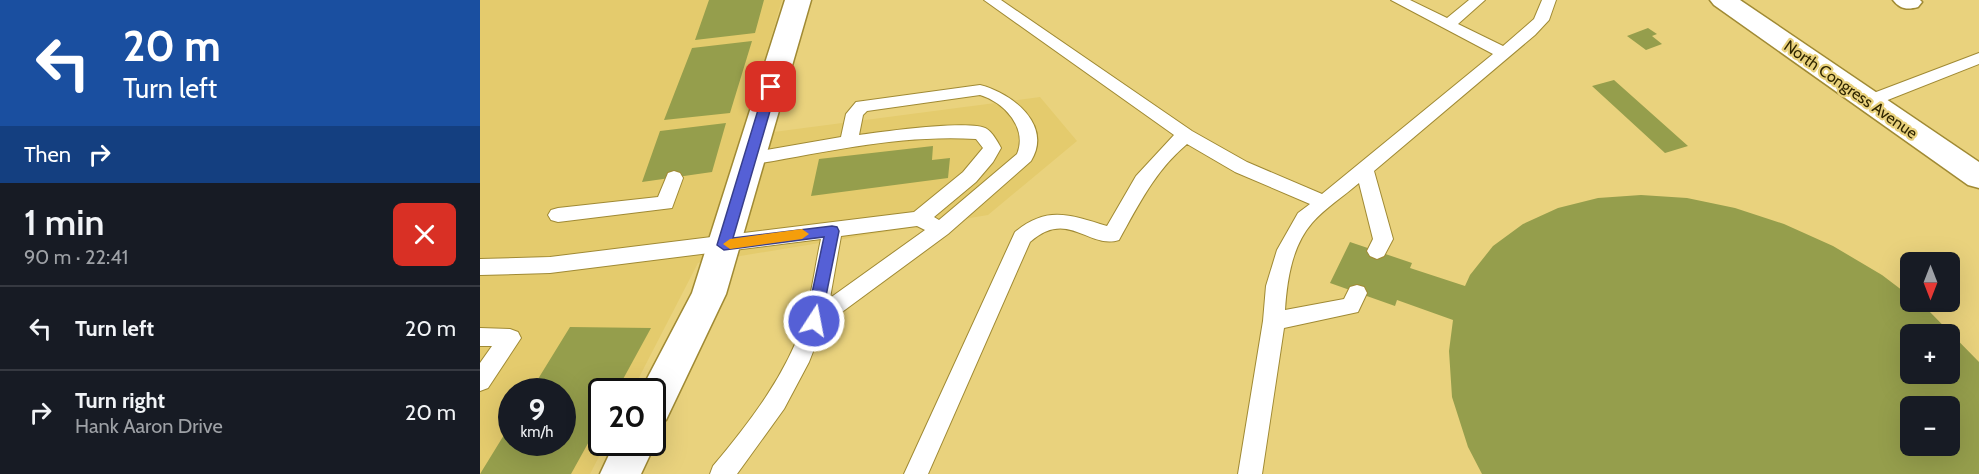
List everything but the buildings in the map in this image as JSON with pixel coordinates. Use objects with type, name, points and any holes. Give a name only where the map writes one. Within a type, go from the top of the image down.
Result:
[{"type":"street","points":[[666,380],[709,294],[798,0]]},
{"type":"street","name":"North Congress Avenue","points":[[1723,0],[1979,177]]},
{"type":"street","points":[[620,474],[629,456]]},
{"type":"lane","points":[[991,0],[1186,135],[1241,167],[1324,202]]},
{"type":"lane","points":[[1398,0],[1504,53]]},
{"type":"lane","points":[[1448,25],[1478,0]]},
{"type":"lane","points":[[1250,474],[1274,321],[1276,286],[1284,255],[1305,218],[1541,20],[1549,0]]},
{"type":"lane","points":[[1869,101],[1979,58]]},
{"type":"lane","points":[[814,321],[941,229],[1029,152],[1029,140],[1016,111],[989,92],[980,90],[866,105],[856,111],[849,142]]},
{"type":"lane","points":[[748,159],[849,142],[946,131],[981,133],[992,148],[983,163],[919,219]]},
{"type":"lane","points":[[916,474],[1022,237],[1033,225],[1048,221],[1066,222],[1112,236],[1132,196],[1150,170],[1166,151],[1186,135]]},
{"type":"lane","points":[[1364,168],[1383,239],[1377,251]]},
{"type":"lane","points":[[558,215],[665,203],[674,178]]},
{"type":"lane","points":[[480,267],[550,265],[919,219],[941,229]]},
{"type":"lane","points":[[722,474],[752,440],[796,362],[814,321],[832,231]]},
{"type":"lane","points":[[1274,321],[1351,306],[1357,293]]},
{"type":"lane","points":[[480,337],[510,338],[480,381]]},
{"type":"shaded area","points":[[480,0],[782,0],[742,136],[1040,97],[1077,141],[988,215],[698,263],[639,378],[588,378],[588,456],[599,456],[590,474],[480,474]]},
{"type":"slow traffic","points":[[730,244],[802,234]]},
{"type":"route","points":[[771,87],[724,245],[832,231],[814,321]]}]
